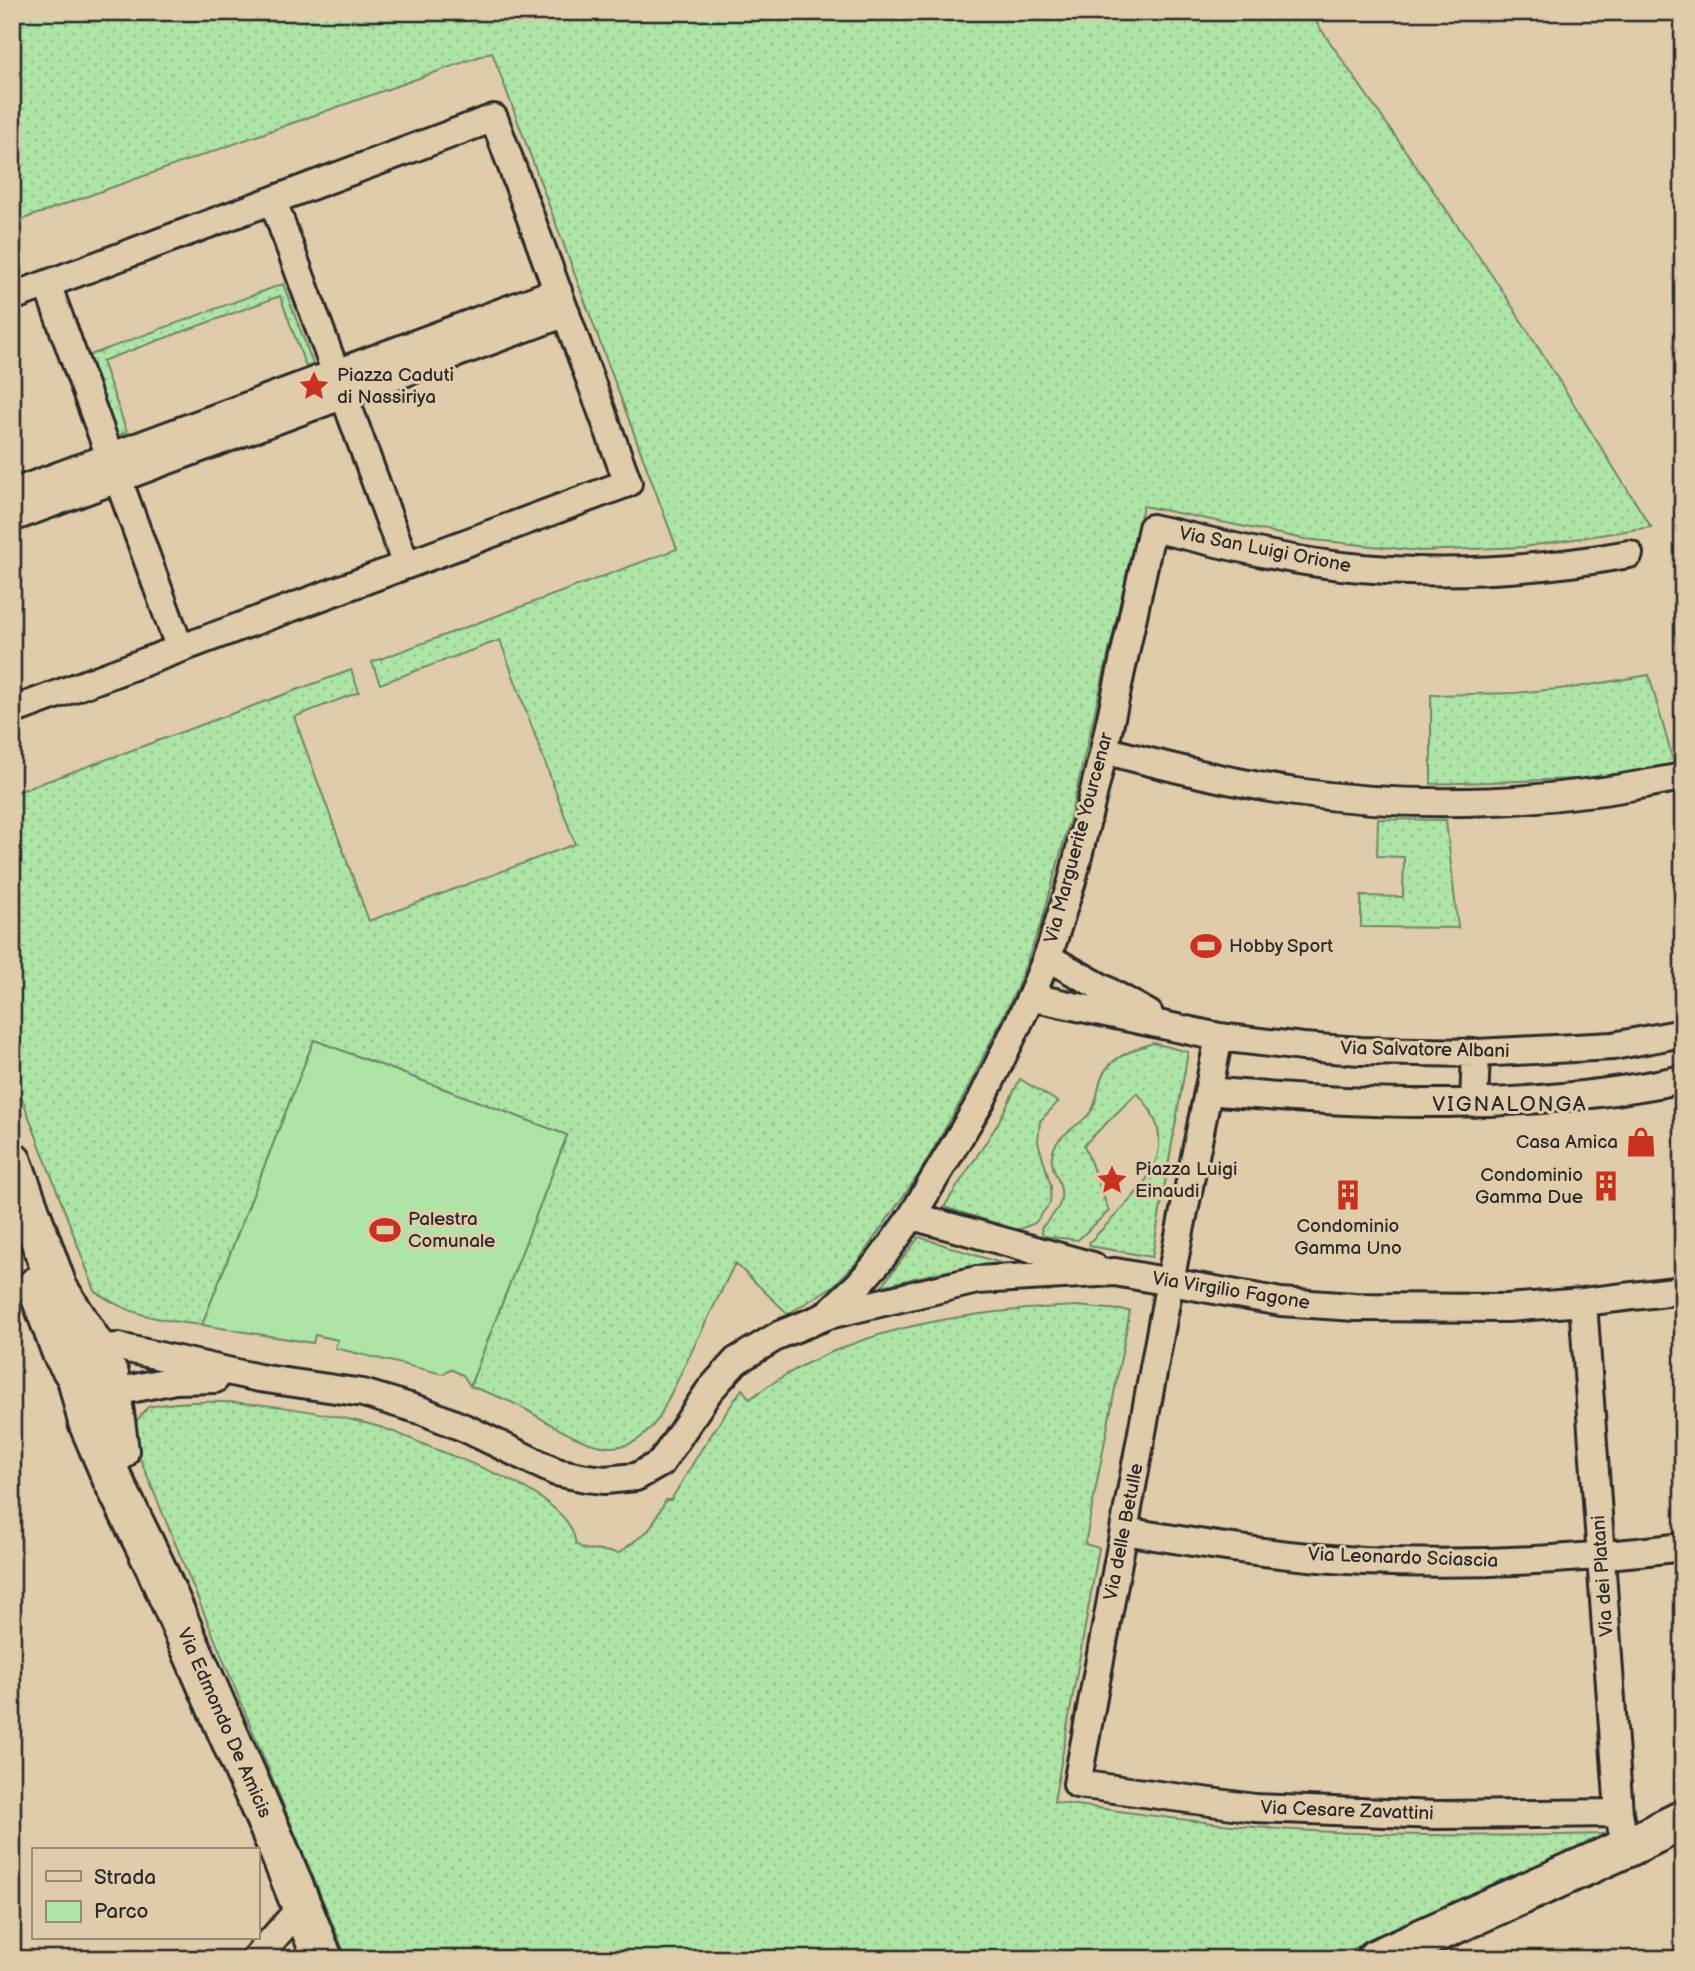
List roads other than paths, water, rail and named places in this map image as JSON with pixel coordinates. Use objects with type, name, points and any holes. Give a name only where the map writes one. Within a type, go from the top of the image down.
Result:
[{"type":"main road","points":[[12,1162],[58,1289],[97,1368],[117,1444],[155,1566]]},
{"type":"main road","points":[[12,1218],[62,1353],[97,1368]]},
{"type":"main road","points":[[97,1368],[88,1422],[155,1566]]},
{"type":"main road","name":"Via Edmondo De Amicis","points":[[155,1566],[323,1959]]},
{"type":"main road","points":[[1376,1959],[1623,1831],[1683,1820]]},
{"type":"main road","points":[[1623,1831],[1664,1842],[1683,1834]]},
{"type":"street","points":[[12,297],[495,118],[628,483],[12,711]]},
{"type":"street","points":[[273,201],[406,565]]},
{"type":"street","points":[[47,284],[180,649]]},
{"type":"street","points":[[12,493],[114,467],[561,302]]},
{"type":"street","points":[[12,518],[114,467]]},
{"type":"street","name":"Via San Luigi Orione","points":[[1153,528],[1294,559],[1390,570],[1486,571],[1558,565],[1629,554]]},
{"type":"street","name":"Via Marguerite Yourcenar","points":[[259,1378],[375,1396],[423,1411],[556,1472],[605,1480],[635,1477],[661,1463],[709,1391],[736,1361],[782,1334],[824,1317],[858,1285],[912,1216],[981,1101],[1031,998],[1047,957],[1072,881],[1153,528]]},
{"type":"street","points":[[1104,750],[1200,776],[1297,793],[1396,801],[1495,801],[1594,792],[1683,777]]},
{"type":"street","points":[[1047,957],[1168,1026]]},
{"type":"street","name":"Via Salvatore Albani","points":[[1031,998],[1219,1037],[1303,1047],[1476,1053],[1613,1046],[1683,1033]]},
{"type":"street","name":"Via delle Betulle","points":[[1077,1784],[1170,1281],[1219,1037]]},
{"type":"street","points":[[1474,1103],[1476,1053]]},
{"type":"street","points":[[1208,1091],[1396,1104],[1474,1103],[1632,1090],[1683,1079]]},
{"type":"street","points":[[912,1216],[1115,1272]]},
{"type":"street","name":"Via Virgilio Fagone","points":[[824,1317],[977,1280],[1115,1272],[1281,1302],[1356,1307],[1494,1308],[1583,1302],[1683,1290]]},
{"type":"street","name":"Via dei Platani","points":[[1583,1302],[1623,1831]]},
{"type":"street","points":[[97,1368],[259,1378]]},
{"type":"street","points":[[97,1368],[151,1386],[175,1380],[259,1378]]},
{"type":"street","name":"Via Leonardo Sciascia","points":[[1124,1531],[1242,1550],[1362,1561],[1482,1563],[1602,1557],[1683,1547]]},
{"type":"street","name":"Via Cesare Zavattini","points":[[1077,1784],[1255,1808],[1437,1815],[1623,1831]]},
{"type":"street","points":[[255,1959],[302,1906]]},
{"type":"place","name":"Piazza Caduti di Nassiriya","points":[[314,386]]},
{"type":"place","name":"Hobby Sport","points":[[1206,946]]},
{"type":"place","name":"Casa Amica","points":[[1641,1142]]},
{"type":"place","name":"Piazza Luigi Einaudi","points":[[1112,1180]]},
{"type":"place","name":"Condominio Gamma Due","points":[[1606,1186]]},
{"type":"place","name":"Condominio Gamma Uno","points":[[1348,1195]]},
{"type":"place","name":"Palestra Comunale","points":[[385,1230]]},
{"type":"district","name":"VIGNALONGA","points":[[1510,1104]]}]
